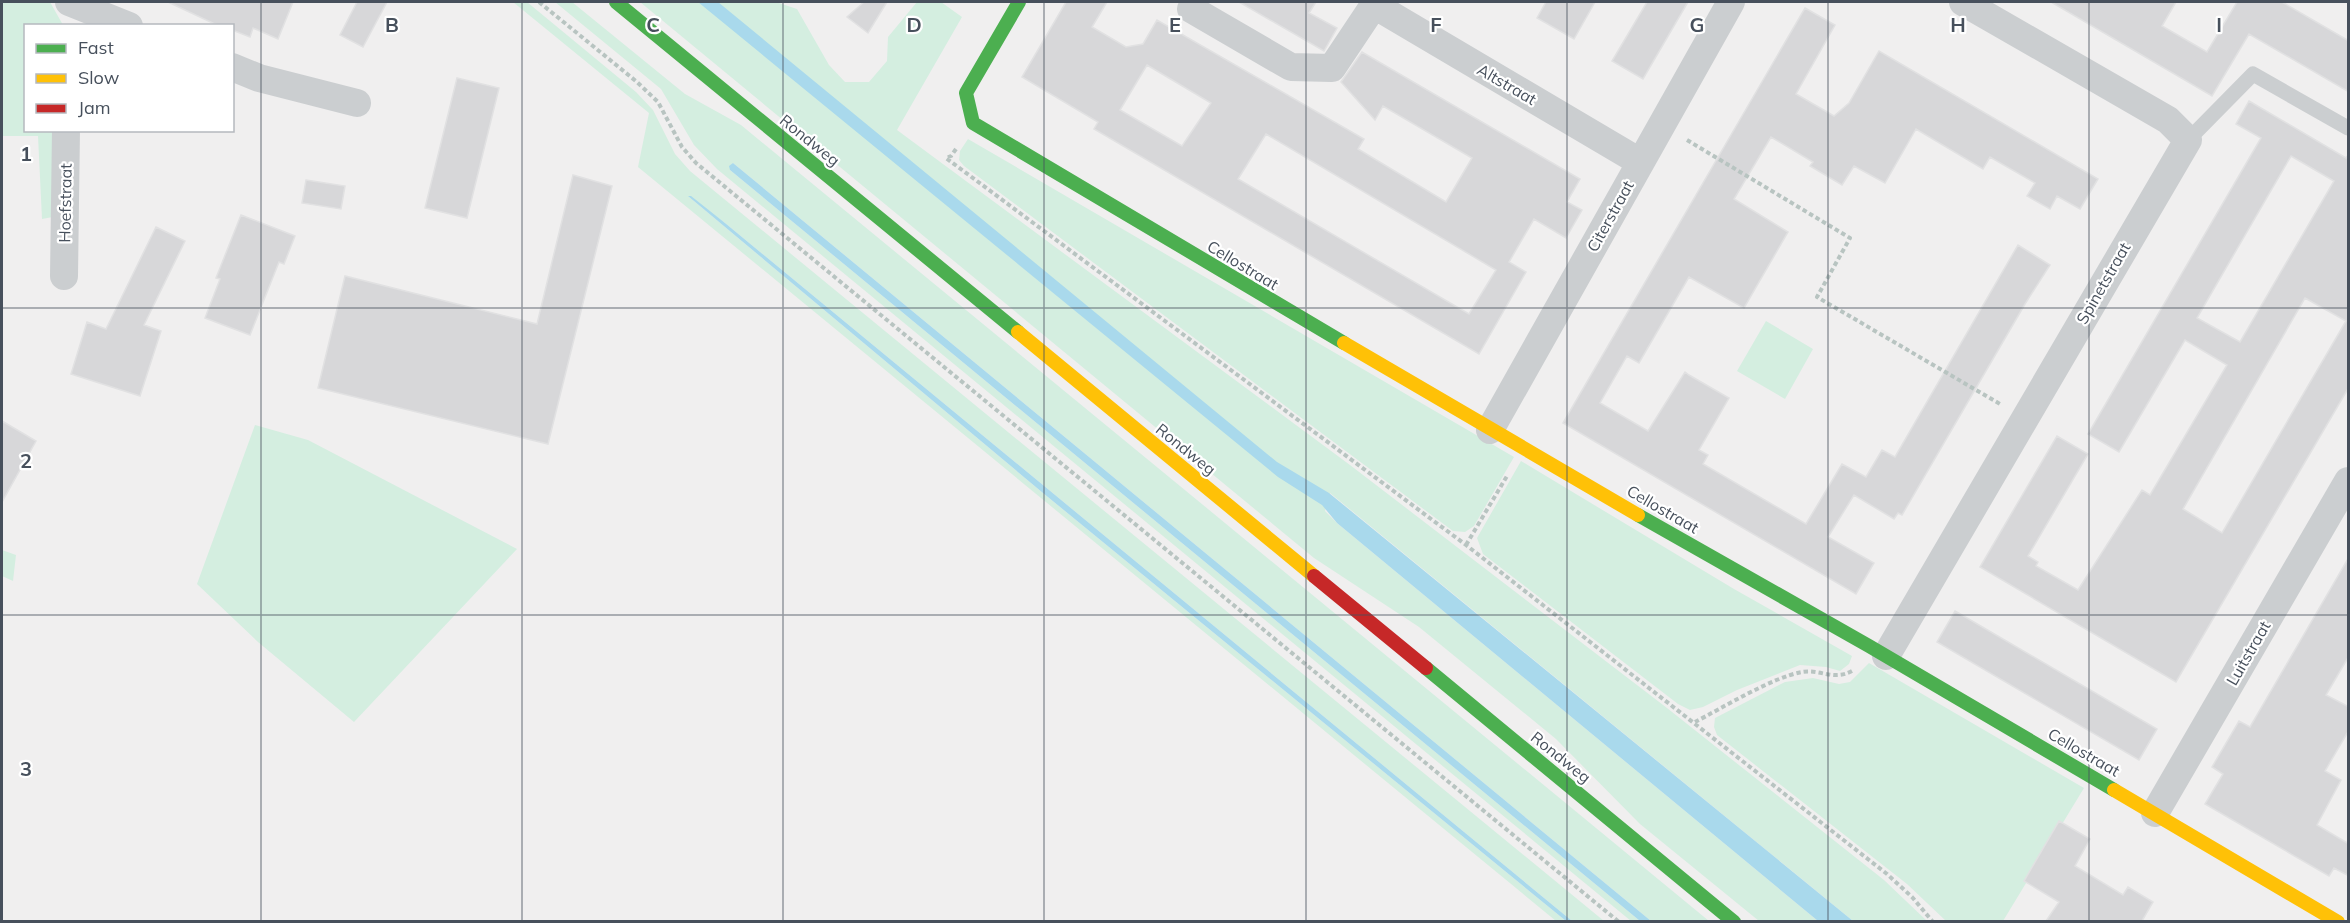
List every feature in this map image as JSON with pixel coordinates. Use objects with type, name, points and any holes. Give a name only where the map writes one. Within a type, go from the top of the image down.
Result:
[{"type":"street","points":[[68,24],[69,2],[124,24]]},
{"type":"street","name":"Rondweg","points":[[616,2],[1734,921]]},
{"type":"street","points":[[973,123],[966,93],[1019,2]]},
{"type":"street","name":"Citerstraat","points":[[1490,430],[1731,2]]},
{"type":"street","points":[[1963,2],[2168,120],[2188,140]]},
{"type":"street","name":"Altstraat","points":[[1191,9],[1291,67],[1332,68],[1375,3],[1640,162]]},
{"type":"street","points":[[234,68],[259,78],[357,103]]},
{"type":"street","name":"Cellostraat","points":[[973,123],[1490,430],[1877,651],[2338,921]]},
{"type":"street","name":"Hoefstraat","points":[[64,276],[66,132]]},
{"type":"street","name":"Spinetstraat","points":[[1877,651],[2024,418],[2188,140]]},
{"type":"street","name":"Luitstraat","points":[[2155,813],[2346,491]]},
{"type":"lane","points":[[2188,140],[2253,74],[2349,128]]},
{"type":"path","points":[[539,2],[638,82],[658,102],[682,147],[696,163],[1619,921]]},
{"type":"path","points":[[973,123],[951,156],[946,158],[1466,545],[1695,722],[1887,874],[1933,921]]},
{"type":"path","points":[[1661,124],[1850,238],[1817,297],[2024,418]]},
{"type":"path","points":[[1466,545],[1522,448]]},
{"type":"path","points":[[1695,722],[1773,683],[1802,672],[1842,676],[1877,651]]},
{"type":"green space","points":[[2,2],[50,2],[62,24],[24,24],[24,132],[60,132],[58,216],[42,219],[38,136],[2,136]]},
{"type":"green space","points":[[513,2],[527,2],[636,92],[653,110],[675,154],[690,171],[1604,921],[1572,921],[725,223],[688,196],[1043,493],[1566,921],[1556,921],[638,167],[649,113]]},
{"type":"green space","points":[[555,2],[572,2],[685,94],[741,125],[1709,921],[1651,921],[733,163],[730,170],[1640,921],[1631,921],[717,169],[694,145],[661,89]]},
{"type":"green space","points":[[640,2],[776,2],[797,9],[829,65],[845,82],[869,82],[887,61],[888,37],[917,2],[941,2],[962,17],[897,130],[1350,465],[1667,708],[1884,880],[1927,921],[1853,921],[1330,493],[1325,511],[1337,523],[1818,921],[1759,921],[1640,824],[1556,739],[1419,627],[1314,558]]},
{"type":"green space","points":[[968,139],[1514,457],[1474,526],[1465,532],[1453,531],[964,166],[959,160],[960,151]]},
{"type":"green space","points":[[1766,321],[1813,349],[1785,399],[1737,371]]},
{"type":"green space","points":[[255,425],[308,440],[517,549],[354,722],[258,642],[197,584]]},
{"type":"green space","points":[[1521,461],[1734,589],[1852,656],[1849,664],[1840,671],[1826,667],[1800,665],[1737,690],[1703,707],[1690,710],[1678,704],[1483,554],[1477,538]]},
{"type":"green space","points":[[2,550],[16,555],[13,581],[2,576]]},
{"type":"green space","points":[[1869,663],[2084,788],[2003,921],[1946,921],[1907,884],[1717,735],[1714,727],[1715,718],[1785,682],[1813,678],[1839,684],[1850,682]]},
{"type":"water","points":[[698,2],[718,2],[1277,462],[1329,493],[1853,921],[1818,921],[1337,523],[1322,505],[1278,477]]},
{"type":"water","points":[[733,163],[1651,921],[1640,921],[730,170],[729,166]]},
{"type":"water","points":[[688,196],[725,223],[1572,921],[1566,921],[1043,493]]},
{"type":"building","points":[[168,2],[293,2],[278,39],[253,28],[250,37],[234,31],[234,24],[215,24]]},
{"type":"building","points":[[357,2],[387,2],[363,47],[340,35]]},
{"type":"building","points":[[864,2],[887,2],[868,33],[847,17]]},
{"type":"building","points":[[1066,2],[1107,2],[1092,27],[1126,47],[1143,44],[1157,20],[1364,139],[1358,149],[1446,202],[1472,158],[1383,106],[1375,120],[1341,82],[1362,52],[1580,179],[1567,202],[1582,210],[1566,238],[1534,219],[1509,262],[1526,272],[1479,354],[1094,129],[1098,122],[1022,77]],"holes":[[[1147,65],[1211,103],[1182,146],[1120,110]],[[1266,134],[1496,270],[1469,314],[1238,179]]]},
{"type":"building","points":[[1239,2],[1316,2],[1309,13],[1337,28],[1324,51]]},
{"type":"building","points":[[1546,2],[1595,2],[1574,39],[1537,18]]},
{"type":"building","points":[[1647,2],[1688,2],[1643,79],[1612,61]]},
{"type":"building","points":[[2051,2],[2176,2],[2162,26],[2207,52],[2237,2],[2282,2],[2349,41],[2349,92],[2249,34],[2212,96]]},
{"type":"building","points":[[1805,8],[1835,25],[1796,94],[1834,116],[1849,103],[1879,51],[2098,179],[2080,209],[2057,196],[2050,209],[2027,196],[2035,183],[1990,157],[1983,169],[1916,129],[1885,183],[1854,166],[1842,185],[1810,166],[1813,162],[1771,137],[1734,199],[1788,232],[1744,308],[1689,277],[1639,363],[1627,356],[1600,403],[1648,431],[1685,372],[1729,398],[1699,450],[1708,455],[1703,464],[1806,524],[1842,464],[1866,477],[1882,450],[1895,457],[2018,245],[2050,265],[1902,515],[1898,513],[1894,519],[1854,495],[1828,537],[1874,563],[1856,594],[1563,423]]},
{"type":"building","points":[[457,78],[499,88],[467,218],[425,208]]},
{"type":"building","points":[[2249,101],[2346,158],[2349,154],[2349,387],[2176,682],[1980,567],[2057,436],[2088,454],[2028,556],[2038,562],[2036,566],[2078,590],[2142,490],[2150,495],[2227,365],[2185,340],[2119,452],[2088,434],[2261,138],[2236,124]],"holes":[[[2291,156],[2334,181],[2240,342],[2197,318]],[[2305,298],[2346,321],[2222,533],[2183,509]]]},
{"type":"building","points":[[573,175],[612,186],[548,444],[318,388],[345,276],[537,324]]},
{"type":"building","points":[[306,180],[345,186],[341,209],[302,203]]},
{"type":"building","points":[[241,215],[295,236],[284,264],[279,262],[250,335],[205,318],[220,279],[216,278]]},
{"type":"building","points":[[156,227],[185,241],[144,325],[161,331],[140,396],[71,374],[87,322],[106,329]]},
{"type":"building","points":[[2,421],[36,441],[2,502]]},
{"type":"building","points":[[2349,557],[2349,656],[2326,695],[2349,707],[2349,730],[2325,771],[2341,780],[2317,825],[2349,844],[2349,876],[2334,868],[2329,876],[2205,804],[2223,774],[2212,767],[2239,721],[2250,727]]},
{"type":"building","points":[[1955,611],[2157,729],[2139,760],[1937,642]]},
{"type":"building","points":[[2059,821],[2090,839],[2075,866],[2123,895],[2128,887],[2153,902],[2142,921],[2046,921],[2059,902],[2024,881]]},
{"type":"traffic: fast","points":[[616,2],[1018,332]]},
{"type":"traffic: fast","points":[[1019,2],[966,93],[973,123],[1344,343]]},
{"type":"traffic: fast","points":[[1638,515],[1869,646],[2114,790]]},
{"type":"traffic: fast","points":[[1426,668],[1734,922]]},
{"type":"traffic: slow","points":[[1018,332],[1314,576]]},
{"type":"traffic: slow","points":[[1344,343],[1638,515]]},
{"type":"traffic: slow","points":[[2114,790],[2338,922]]},
{"type":"traffic: jam","points":[[1314,576],[1426,668]]}]
